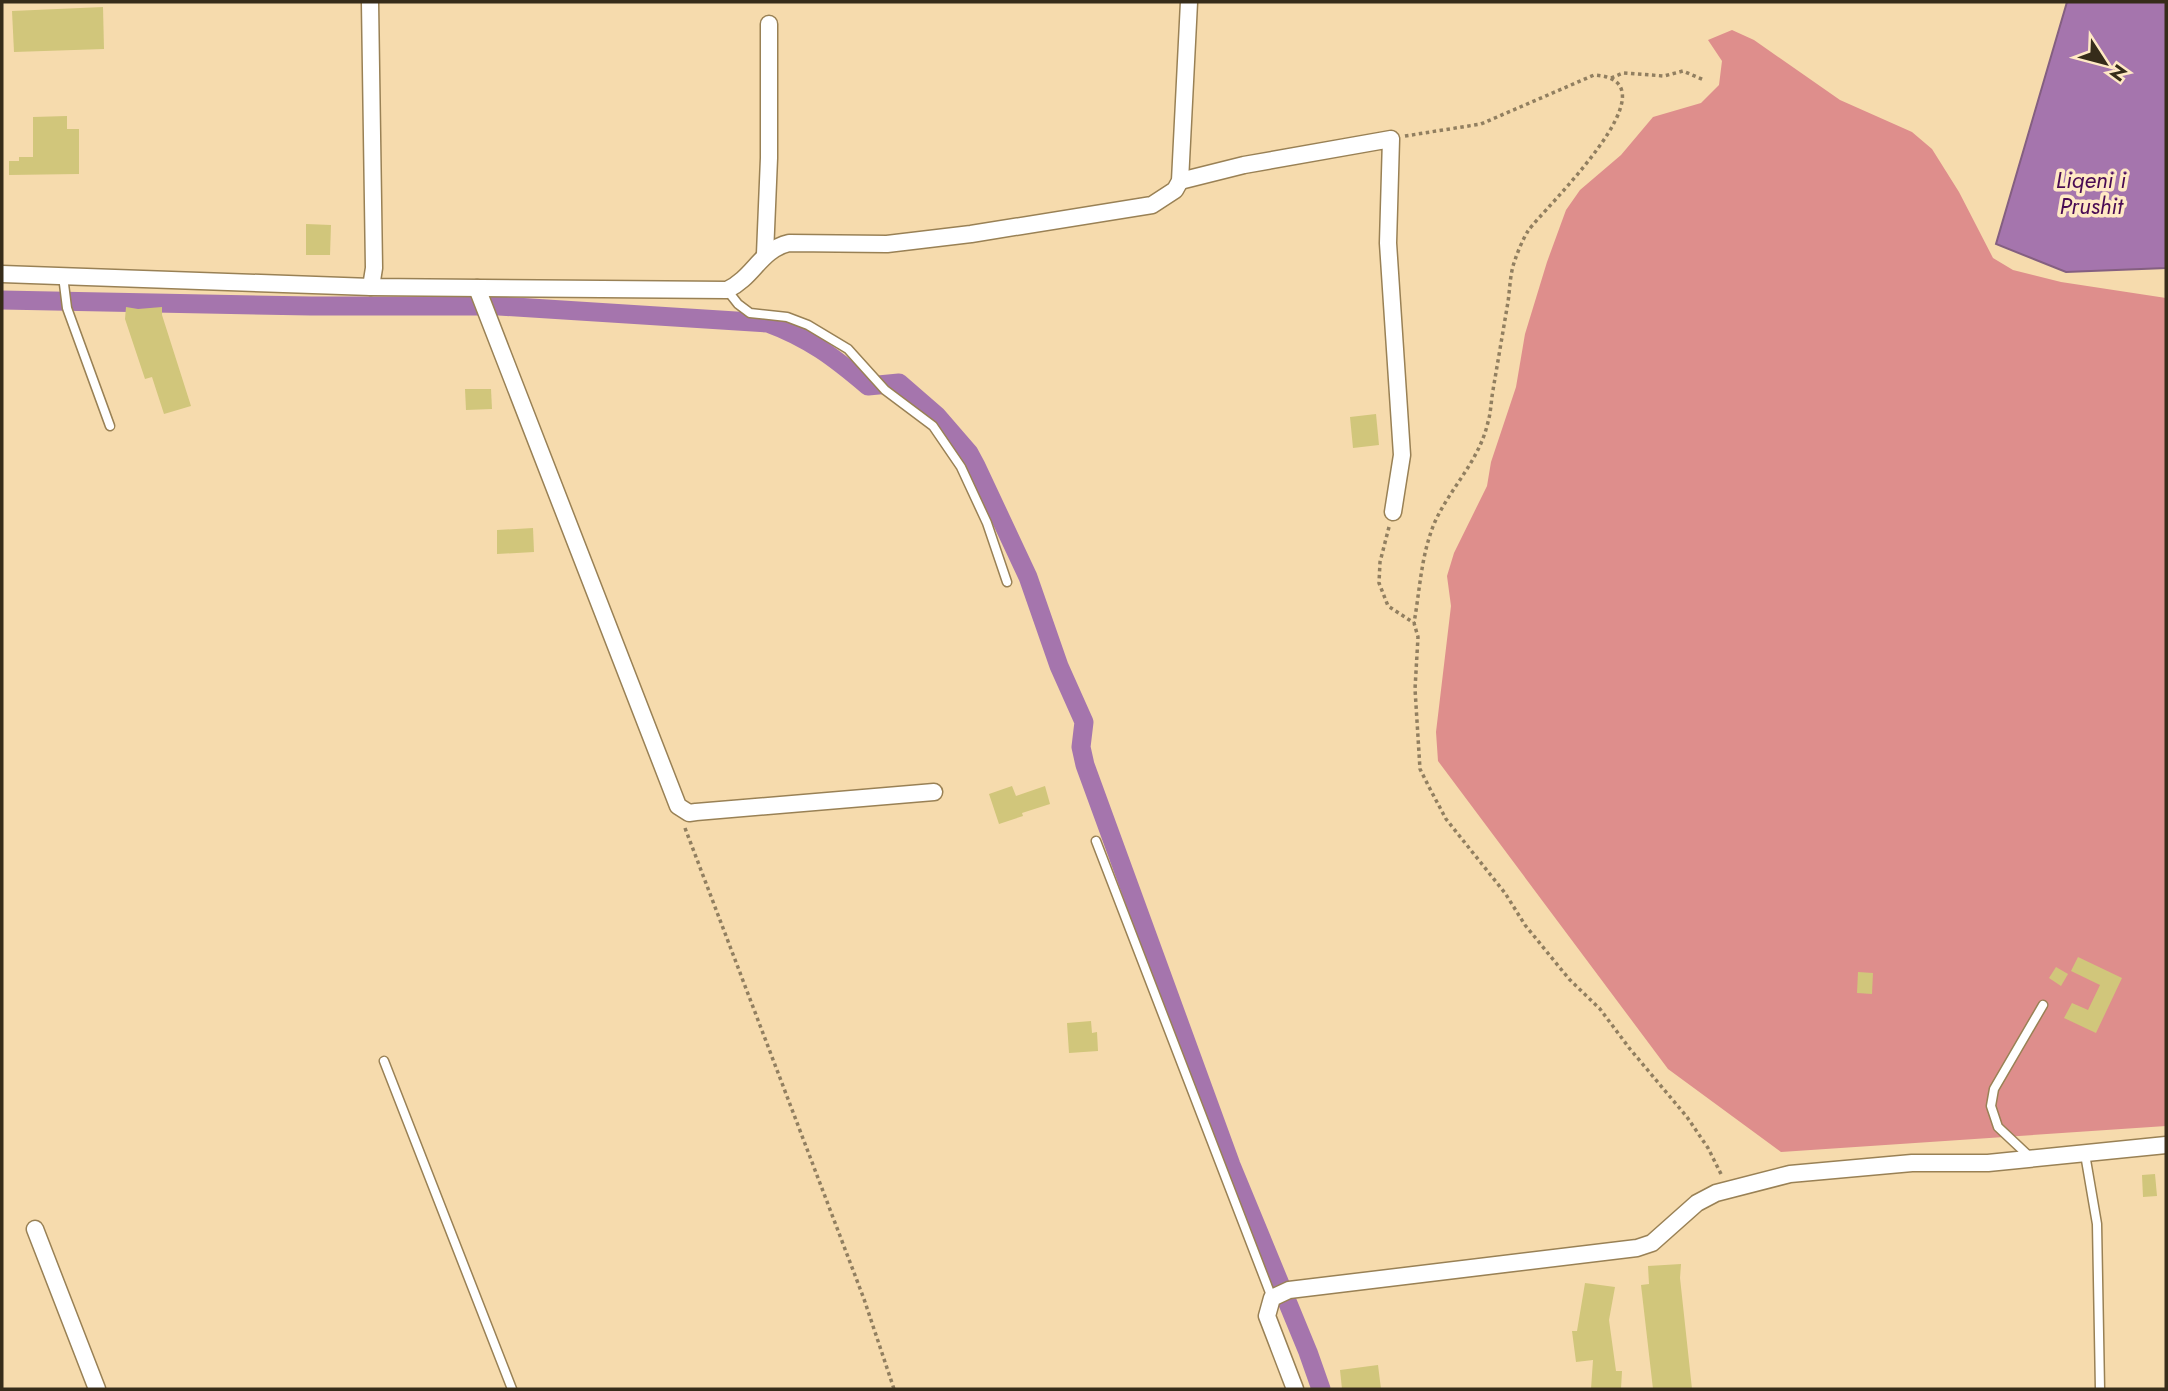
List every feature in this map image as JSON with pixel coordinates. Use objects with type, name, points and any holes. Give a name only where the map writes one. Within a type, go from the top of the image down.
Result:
[{"type":"street","points":[[370,2],[374,268],[371,286]]},
{"type":"street","points":[[2,274],[63,284],[727,290],[748,277],[765,254],[777,246],[789,243],[887,244],[971,234],[1152,205],[1175,190],[1180,181],[1189,2]]},
{"type":"street","points":[[765,254],[769,158],[769,24]]},
{"type":"street","points":[[1180,181],[1244,165],[1391,139],[1388,243],[1402,455],[1393,512]]},
{"type":"street","points":[[477,288],[678,806],[689,813],[696,813],[934,792]]},
{"type":"street","points":[[1294,1389],[1267,1316],[1280,1294],[1637,1248],[1652,1243],[1697,1203],[1716,1193],[1790,1174],[1912,1163],[1988,1163],[2166,1145]]},
{"type":"street","points":[[35,1229],[97,1389]]},
{"type":"lane","points":[[63,284],[66,308],[110,426]]},
{"type":"lane","points":[[727,290],[738,304],[750,313],[788,317],[808,325],[848,349],[885,390],[933,426],[961,467],[987,523],[1007,582]]},
{"type":"lane","points":[[1096,841],[1280,1294]]},
{"type":"lane","points":[[2033,1159],[1998,1127],[1991,1106],[1993,1089],[2043,1005]]},
{"type":"lane","points":[[384,1062],[512,1389]]},
{"type":"lane","points":[[2085,1154],[2097,1224],[2100,1389]]},
{"type":"path","points":[[1391,139],[1437,129],[1481,124],[1594,75],[1611,78],[1623,73],[1664,76],[1683,71],[1704,80]]},
{"type":"path","points":[[1611,78],[1618,85],[1623,97],[1614,123],[1564,192],[1528,231],[1514,261],[1488,422],[1464,476],[1434,525],[1420,573],[1414,622],[1419,637],[1415,689],[1420,769],[1438,804],[1505,893],[1525,925],[1569,979],[1600,1009],[1687,1117],[1719,1167],[1728,1190]]},
{"type":"path","points":[[1393,512],[1380,562],[1379,583],[1388,607],[1414,622]]},
{"type":"path","points":[[678,806],[864,1299],[894,1389]]},
{"type":"shaded area","points":[[1732,30],[1754,40],[1840,100],[1912,132],[1932,149],[1959,192],[1993,258],[2013,270],[2061,282],[2166,298],[2166,1126],[1781,1152],[1668,1069],[1438,761],[1436,732],[1451,606],[1447,576],[1454,553],[1487,486],[1491,462],[1516,387],[1525,334],[1566,210],[1580,190],[1621,155],[1653,117],[1701,103],[1719,85],[1722,61],[1708,40]]},
{"type":"water","name":"Liqeni i Prushit","points":[[2067,2],[2166,2],[2166,268],[2066,272],[1996,244]]},
{"type":"building","points":[[103,7],[104,49],[14,52],[12,11]]},
{"type":"building","points":[[67,116],[67,129],[79,129],[79,174],[9,175],[9,161],[19,161],[19,157],[33,157],[33,117]]},
{"type":"building","points":[[306,224],[331,225],[330,255],[306,255]]},
{"type":"building","points":[[126,307],[162,307],[162,315],[191,406],[164,414],[152,377],[145,379],[125,319]]},
{"type":"building","points":[[465,389],[491,389],[492,409],[466,410]]},
{"type":"building","points":[[1376,414],[1379,445],[1353,448],[1350,417]]},
{"type":"building","points":[[533,528],[534,552],[497,554],[497,530]]},
{"type":"building","points":[[1012,786],[1016,796],[1045,786],[1050,804],[999,824],[989,794]]},
{"type":"building","points":[[2078,957],[2122,978],[2096,1033],[2064,1018],[2072,1003],[2088,1010],[2100,985],[2071,971]]},
{"type":"building","points":[[2056,967],[2068,974],[2061,986],[2049,978]]},
{"type":"building","points":[[1858,972],[1873,973],[1872,994],[1857,993]]},
{"type":"building","points":[[1091,1021],[1092,1033],[1097,1032],[1098,1051],[1069,1053],[1067,1023]]},
{"type":"building","points":[[2155,1174],[2157,1196],[2143,1197],[2142,1175]]},
{"type":"building","points":[[1681,1264],[1680,1278],[1692,1389],[1653,1389],[1641,1285],[1649,1284],[1648,1266]]},
{"type":"building","points":[[1585,1283],[1615,1287],[1609,1320],[1616,1371],[1622,1371],[1621,1389],[1591,1389],[1593,1360],[1576,1362],[1572,1331],[1577,1331]]},
{"type":"building","points":[[1378,1365],[1381,1389],[1342,1389],[1340,1370]]},
{"type":"waterway","points":[[2,300],[311,306],[499,306],[768,323],[821,350],[868,386],[899,383],[937,416],[969,453],[1028,577],[1059,666],[1084,722],[1081,747],[1085,765],[1231,1165],[1321,1389]]}]
